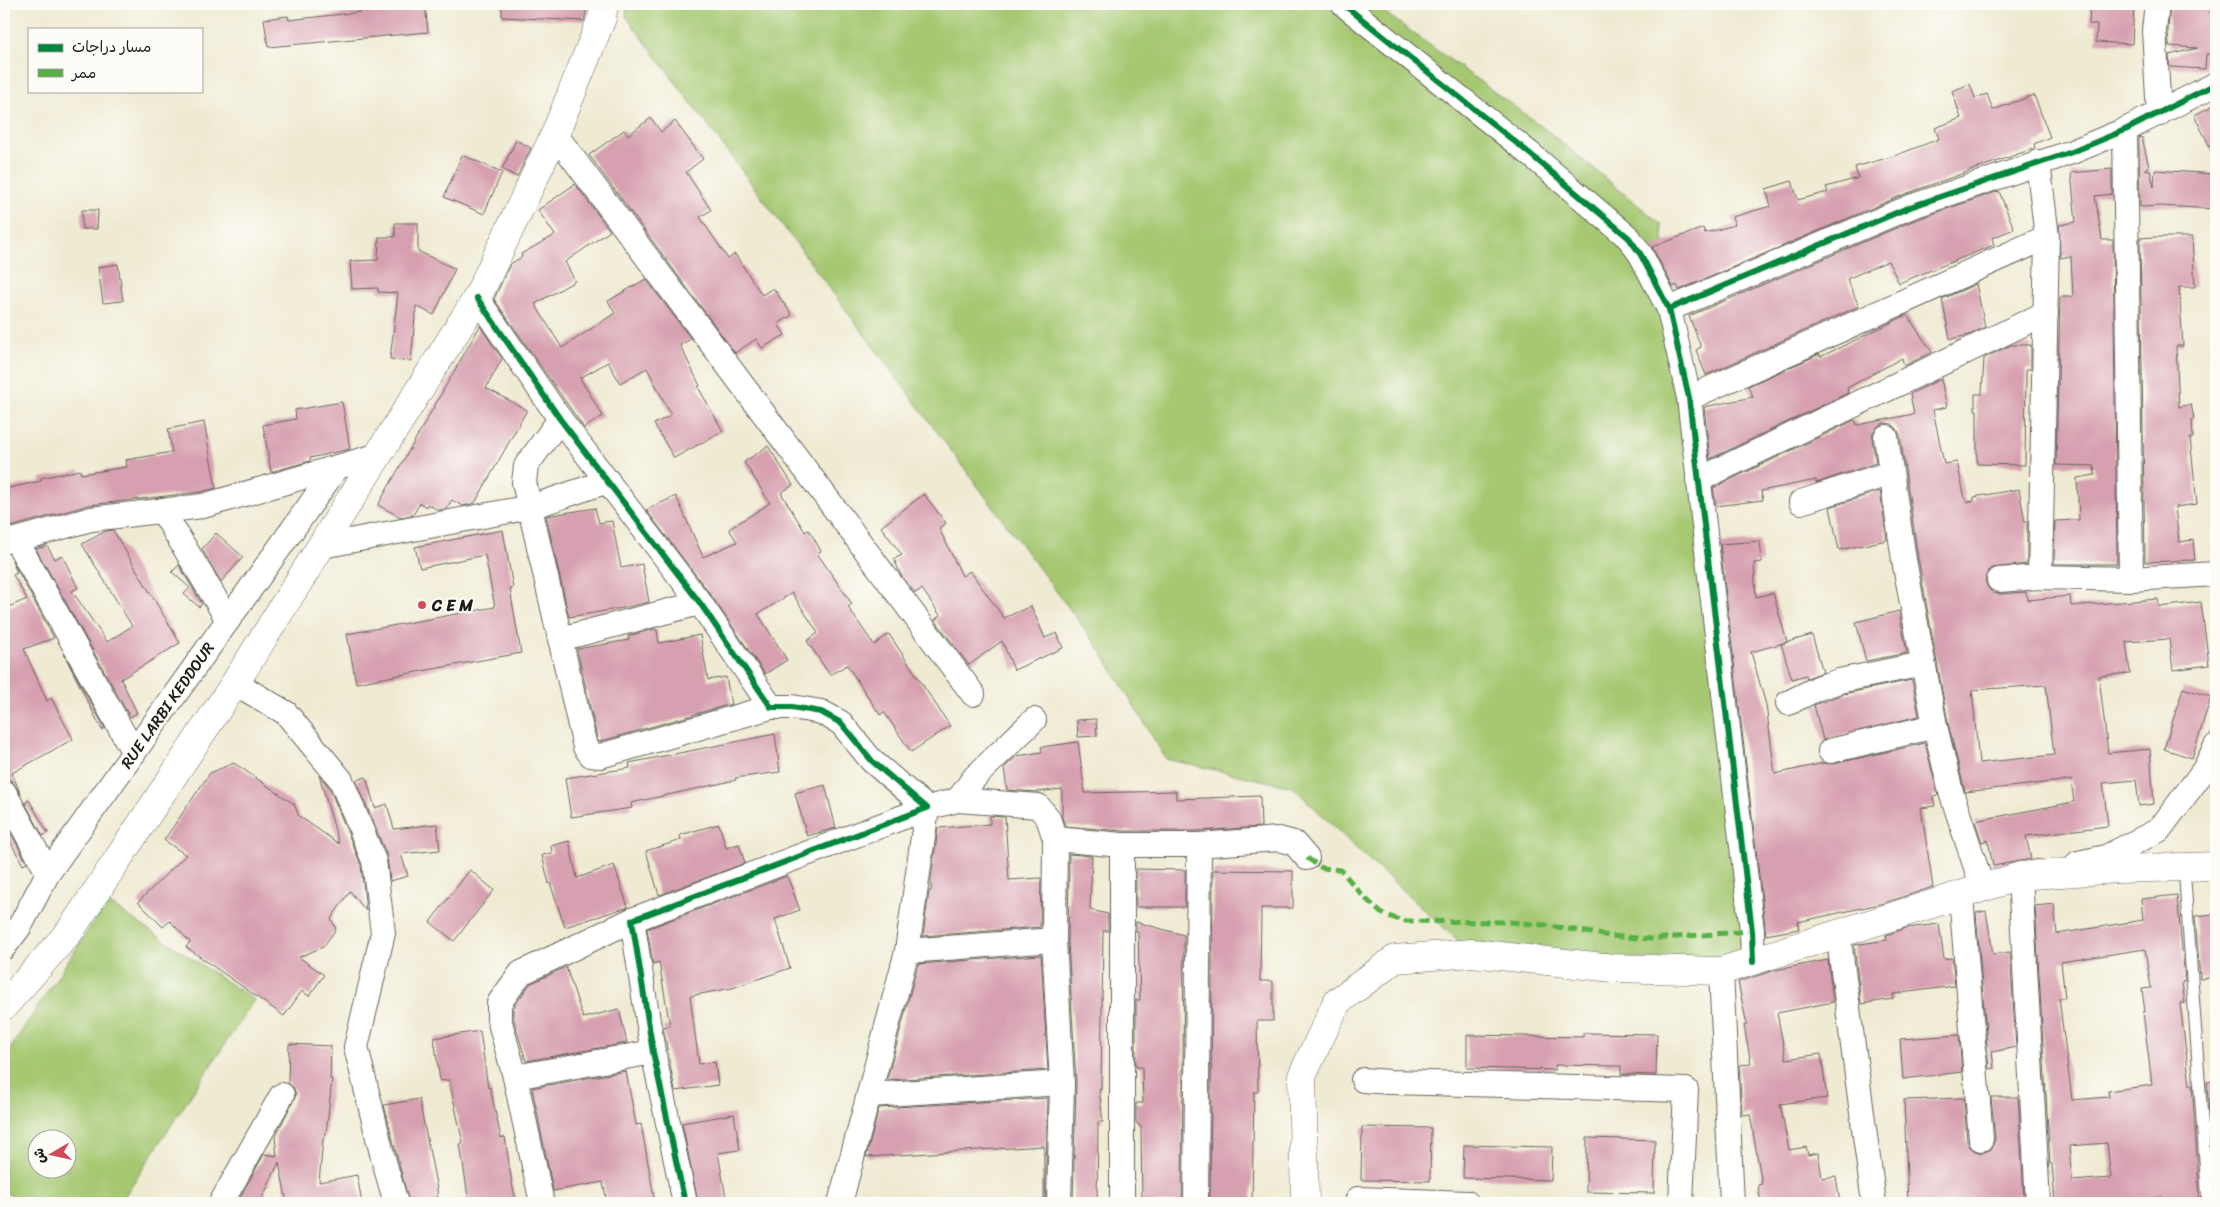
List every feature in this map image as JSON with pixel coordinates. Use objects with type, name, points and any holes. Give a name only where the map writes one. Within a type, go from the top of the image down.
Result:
[{"type":"main road","points":[[4,1006],[70,931],[235,683],[380,455],[476,298],[555,134],[602,18],[604,4]]},
{"type":"main road","points":[[1305,1203],[1302,1076],[1337,1002],[1395,959],[1472,953],[1612,968],[1721,971],[2020,876],[2216,866]]},
{"type":"street","points":[[1343,4],[1529,153],[1629,238],[1641,255],[1669,309],[1689,398],[1750,911],[1753,962]]},
{"type":"street","points":[[2157,4],[2154,30],[2159,114]]},
{"type":"street","points":[[1669,309],[1910,207],[2072,152],[2159,114],[2216,84]]},
{"type":"street","points":[[2125,130],[2131,579]]},
{"type":"street","points":[[555,134],[973,694]]},
{"type":"street","points":[[2038,162],[2047,238],[2040,577]]},
{"type":"street","points":[[1689,398],[2047,238]]},
{"type":"street","points":[[476,298],[560,419],[700,603],[771,707]]},
{"type":"street","points":[[1698,480],[2046,314]]},
{"type":"street","points":[[560,419],[526,466],[524,482],[585,748],[591,755],[600,756],[771,707],[792,707],[821,712],[841,723],[872,761],[927,808]]},
{"type":"street","points":[[1886,438],[1923,664],[1972,892],[1981,1139]]},
{"type":"street","points":[[134,753],[10,541],[91,518],[202,506],[380,455]]},
{"type":"street","name":"RUE LARBI KEDDOUR","points":[[4,947],[20,926],[48,873],[336,467]]},
{"type":"street","points":[[1801,502],[1891,473]]},
{"type":"street","points":[[322,546],[531,507],[608,481]]},
{"type":"street","points":[[162,510],[228,620]]},
{"type":"street","points":[[1999,580],[2040,577],[2131,579],[2216,574]]},
{"type":"street","points":[[560,639],[700,603]]},
{"type":"street","points":[[1788,704],[1818,688],[1839,681],[1923,664]]},
{"type":"street","points":[[235,683],[286,712],[340,780],[374,861],[383,933],[356,1047],[396,1203]]},
{"type":"street","points":[[958,800],[975,777],[1034,720]]},
{"type":"street","points":[[1830,751],[1935,726]]},
{"type":"street","points":[[2038,1203],[2020,876],[2106,858],[2159,830],[2204,770],[2216,746]]},
{"type":"street","points":[[4,792],[48,873]]},
{"type":"street","points":[[542,1203],[516,1077],[499,1019],[499,1003],[520,973],[632,920],[927,808],[958,800],[1038,806],[1048,818],[1055,839],[1054,940],[1062,1084],[1059,1203]]},
{"type":"street","points":[[840,1203],[907,951],[927,808]]},
{"type":"street","points":[[1055,839],[1122,845],[1199,845],[1280,839],[1294,843],[1307,858]]},
{"type":"street","points":[[1122,845],[1122,1203]]},
{"type":"street","points":[[1196,1203],[1199,845]]},
{"type":"street","points":[[632,920],[653,1052],[684,1203]]},
{"type":"street","points":[[1838,933],[1874,1203]]},
{"type":"street","points":[[907,951],[1054,940]]},
{"type":"street","points":[[1721,971],[1732,1203]]},
{"type":"street","points":[[516,1077],[653,1052]]},
{"type":"street","points":[[1363,1080],[1400,1083],[1686,1090],[1681,1203]]},
{"type":"street","points":[[869,1095],[1062,1084]]},
{"type":"street","points":[[221,1203],[282,1095]]},
{"type":"street","points":[[1358,1199],[1467,1203]]},
{"type":"lane","points":[[2184,867],[2208,1203]]},
{"type":"green space","points":[[628,4],[1373,4],[1545,129],[1661,224],[1689,398],[1753,962],[1472,953],[1357,849],[1293,787],[1166,759],[1101,651],[626,16]]},
{"type":"green space","points":[[107,902],[254,1000],[120,1203],[22,1203],[4,1191],[4,1058]]},
{"type":"building","points":[[359,4],[425,4],[428,32],[268,47],[264,19],[288,16],[289,20],[360,12]]},
{"type":"building","points":[[502,4],[588,4],[584,21],[502,17]]},
{"type":"building","points":[[2090,4],[2134,4],[2132,44],[2096,42],[2097,25],[2089,24]]},
{"type":"building","points":[[2170,4],[2211,4],[2210,13],[2216,14],[2216,55],[2206,54],[2205,69],[2170,67],[2169,55],[2198,48],[2169,46]]},
{"type":"building","points":[[1970,84],[1975,98],[1987,94],[1993,110],[2034,95],[2050,137],[2034,144],[2035,148],[1905,194],[1679,290],[1677,285],[1673,287],[1652,247],[1703,228],[1705,233],[1735,225],[1732,217],[1771,206],[1766,189],[1792,181],[1798,200],[1828,192],[1826,187],[1858,178],[1855,167],[1894,156],[1939,139],[1935,128],[1961,118],[1952,91]]},
{"type":"building","points":[[2216,104],[2216,159],[2194,115]]},
{"type":"building","points":[[651,118],[661,132],[675,121],[703,159],[686,172],[711,210],[700,217],[728,259],[735,254],[762,295],[773,288],[792,315],[778,324],[785,335],[762,348],[756,339],[735,353],[589,155],[624,130],[628,135]]},
{"type":"building","points":[[2142,137],[2149,167],[2145,169],[2150,170],[2154,187],[2155,170],[2216,174],[2216,209],[2162,206],[2140,207],[2139,138]]},
{"type":"building","points":[[516,140],[531,148],[517,177],[502,169]]},
{"type":"building","points":[[462,155],[502,172],[484,214],[444,197]]},
{"type":"building","points":[[2112,169],[2112,194],[2095,196],[2102,240],[2113,240],[2117,564],[2054,564],[2055,521],[2079,520],[2077,478],[2095,475],[2094,466],[2056,465],[2060,297],[2073,297],[2071,256],[2060,258],[2059,225],[2076,222],[2071,173]]},
{"type":"building","points":[[575,184],[610,231],[565,262],[575,281],[535,304],[562,348],[615,313],[608,301],[646,279],[691,339],[680,345],[700,386],[698,387],[723,431],[674,458],[654,424],[671,415],[647,368],[620,383],[608,362],[580,378],[603,416],[584,428],[494,299],[510,264],[522,257],[521,254],[555,235],[538,210]]},
{"type":"building","points":[[1999,191],[2014,229],[1992,238],[1994,245],[1899,283],[1888,261],[1847,279],[1859,306],[1706,375],[1696,350],[1701,347],[1689,316],[1915,220]]},
{"type":"building","points":[[82,210],[98,210],[97,229],[82,229]]},
{"type":"building","points":[[395,223],[418,223],[418,251],[455,269],[434,315],[416,306],[411,361],[390,359],[398,293],[378,292],[378,288],[352,289],[350,261],[378,260],[379,237],[395,237]]},
{"type":"building","points":[[2192,237],[2195,287],[2179,287],[2183,346],[2176,346],[2179,407],[2191,404],[2194,419],[2192,419],[2193,438],[2190,438],[2197,504],[2175,507],[2179,542],[2193,540],[2195,560],[2145,562],[2140,238]]},
{"type":"building","points":[[118,264],[123,301],[103,303],[98,267]]},
{"type":"building","points":[[1976,284],[1985,327],[1969,335],[1950,339],[1942,299]]},
{"type":"building","points":[[1907,315],[1932,352],[1904,366],[1902,358],[1847,388],[1848,393],[1710,459],[1704,407],[1753,397],[1748,386],[1820,354],[1820,357]]},
{"type":"building","points":[[480,326],[502,359],[486,388],[527,410],[475,503],[463,506],[452,500],[446,509],[438,510],[427,504],[426,507],[420,503],[413,515],[400,517],[378,505]]},
{"type":"building","points":[[2011,345],[2031,345],[2031,369],[2026,369],[2025,465],[1977,464],[1977,410],[1975,410],[1975,394],[1982,394],[1984,358]]},
{"type":"building","points":[[1941,379],[1947,407],[1933,410],[1944,464],[1957,462],[1967,502],[1974,501],[1974,497],[2019,489],[2025,522],[2027,522],[2027,564],[1992,568],[1986,574],[1985,581],[1993,593],[2026,592],[2027,600],[2070,596],[2071,606],[2158,599],[2159,607],[2201,602],[2209,665],[2173,670],[2169,639],[2126,642],[2130,673],[2099,676],[2108,753],[2150,749],[2154,804],[2139,806],[2136,780],[2103,783],[2108,826],[2026,836],[2031,859],[1993,866],[1988,840],[1982,842],[1975,821],[2074,802],[2071,780],[1965,792],[1948,723],[1918,558],[1900,435],[1897,429],[1892,424],[1884,423],[1873,432],[1872,439],[1876,463],[1816,483],[1816,480],[1761,491],[1763,500],[1716,506],[1713,488],[1855,420],[1857,425],[1914,414],[1910,394]],"holes":[[[2046,685],[2054,755],[1979,763],[1972,690]]]},
{"type":"building","points":[[342,402],[350,449],[310,458],[310,461],[271,472],[263,425],[296,419],[295,410]]},
{"type":"building","points":[[204,422],[216,488],[200,492],[89,505],[14,526],[4,527],[4,489],[41,481],[41,478],[80,470],[81,474],[127,467],[126,460],[172,452],[168,429]]},
{"type":"building","points":[[768,446],[793,485],[781,493],[805,532],[809,530],[821,551],[817,553],[852,604],[848,607],[874,645],[889,634],[950,726],[911,752],[884,712],[880,715],[847,665],[830,675],[807,641],[818,633],[792,593],[758,614],[787,660],[765,674],[711,595],[646,510],[676,496],[703,557],[737,542],[729,529],[770,503],[744,462]]},
{"type":"building","points":[[1880,491],[1887,540],[1839,550],[1830,507]]},
{"type":"building","points":[[924,494],[946,523],[939,528],[962,576],[970,571],[1004,618],[1031,606],[1045,638],[1057,633],[1063,648],[1014,670],[1002,641],[969,665],[935,620],[940,615],[922,589],[915,593],[901,575],[894,559],[902,555],[881,527]]},
{"type":"building","points":[[595,508],[599,523],[612,521],[621,568],[642,564],[649,602],[569,617],[546,516]]},
{"type":"building","points":[[113,530],[180,643],[121,679],[137,713],[130,717],[36,549],[47,546],[55,559],[62,555],[78,588],[72,591],[107,642],[132,626],[82,544],[106,531]]},
{"type":"building","points":[[503,530],[513,588],[510,589],[521,653],[356,683],[347,634],[495,607],[485,555],[420,568],[415,547]]},
{"type":"building","points":[[216,533],[243,557],[221,582],[202,549]]},
{"type":"building","points":[[1760,541],[1762,562],[1754,563],[1756,597],[1773,593],[1787,642],[1751,652],[1766,705],[1775,774],[1824,763],[1833,764],[1925,743],[1938,795],[1933,796],[1935,806],[1921,808],[1933,887],[1884,903],[1798,922],[1799,929],[1766,935],[1720,544]]},
{"type":"building","points":[[12,560],[54,638],[24,649],[47,701],[51,698],[73,739],[12,773],[21,795],[12,781],[4,778],[4,609],[27,599],[13,575],[17,573]]},
{"type":"building","points":[[179,565],[202,604],[199,607],[184,594],[190,588],[172,572]]},
{"type":"building","points":[[1899,611],[1907,653],[1866,661],[1856,622]]},
{"type":"building","points":[[654,629],[657,630],[659,643],[700,635],[708,680],[726,677],[731,704],[598,742],[577,649],[629,640],[628,636]]},
{"type":"building","points":[[1812,635],[1823,672],[1807,678],[1806,675],[1792,679],[1781,644]]},
{"type":"building","points":[[64,654],[105,728],[102,730]]},
{"type":"building","points":[[1912,680],[1919,716],[1823,740],[1814,705],[1843,694]]},
{"type":"building","points":[[2183,688],[2211,697],[2192,758],[2164,749]]},
{"type":"building","points":[[1096,719],[1097,736],[1078,737],[1077,720]]},
{"type":"building","points":[[775,734],[780,772],[735,778],[736,780],[631,803],[632,808],[571,817],[565,778],[630,768],[629,763]]},
{"type":"building","points":[[1078,742],[1085,793],[1176,791],[1176,799],[1260,796],[1261,827],[1198,831],[1123,831],[1065,826],[1062,818],[1062,789],[1038,792],[1007,790],[1004,768],[1017,756],[1042,752],[1041,747]]},
{"type":"building","points":[[234,763],[294,804],[299,816],[339,844],[319,775],[329,787],[361,865],[366,911],[350,891],[331,919],[336,929],[323,947],[299,957],[324,975],[309,996],[302,991],[284,1016],[186,947],[190,942],[170,921],[163,927],[138,902],[186,855],[164,840],[210,773]]},
{"type":"building","points":[[366,777],[375,808],[387,804],[394,829],[437,824],[440,850],[401,854],[408,876],[390,881],[387,856],[356,780]]},
{"type":"building","points":[[825,785],[836,828],[807,836],[795,793]]},
{"type":"building","points":[[29,800],[48,833],[43,836],[25,803]]},
{"type":"building","points":[[990,816],[1005,817],[1009,880],[1041,878],[1040,927],[923,936],[929,891],[931,891],[938,828],[990,824]]},
{"type":"building","points":[[4,820],[27,863],[23,865],[4,830]]},
{"type":"building","points":[[719,824],[726,848],[739,844],[745,863],[659,895],[646,851],[681,840],[680,835]]},
{"type":"building","points":[[569,841],[577,878],[614,865],[628,907],[565,927],[549,884],[542,855],[552,853],[551,846]]},
{"type":"building","points":[[1069,854],[1092,856],[1090,910],[1108,914],[1108,931],[1103,931],[1101,1090],[1099,1088],[1103,1122],[1098,1122],[1097,1203],[1073,1203],[1076,1083],[1068,940]]},
{"type":"building","points":[[1136,869],[1185,870],[1185,907],[1136,907]]},
{"type":"building","points":[[470,870],[494,890],[454,941],[430,922]]},
{"type":"building","points":[[1213,870],[1293,871],[1293,908],[1261,908],[1260,981],[1273,981],[1273,1021],[1257,1021],[1258,1092],[1254,1092],[1252,1203],[1210,1203]]},
{"type":"building","points":[[787,876],[800,910],[775,919],[790,968],[732,988],[690,996],[699,1064],[715,1062],[718,1085],[675,1091],[663,1027],[670,1026],[659,962],[653,964],[647,929]]},
{"type":"building","points":[[2177,895],[2185,981],[2182,982],[2185,1003],[2180,1003],[2190,1085],[2192,1084],[2200,1203],[2163,1203],[2162,1197],[2113,1203],[2055,1203],[2052,1164],[2050,1164],[2035,906],[2054,904],[2057,934],[2143,920],[2141,899]],"holes":[[[2145,949],[2151,988],[2142,989],[2145,1012],[2143,1012],[2152,1085],[2108,1091],[2109,1097],[2072,1100],[2059,998],[2065,998],[2061,962]],[[2107,1143],[2111,1178],[2072,1181],[2069,1146]]]},
{"type":"building","points":[[1986,911],[1993,954],[2010,952],[2016,1047],[1992,1052],[1994,1068],[1989,1069],[1976,913]]},
{"type":"building","points":[[2214,914],[2216,977],[2200,979],[2195,916]]},
{"type":"building","points":[[1136,922],[1184,935],[1182,1203],[1142,1203],[1141,1127],[1136,1122],[1136,1103],[1143,1103],[1142,1067],[1136,1067],[1136,1000],[1140,1000]]},
{"type":"building","points":[[1939,924],[1944,959],[1952,958],[1955,986],[1893,994],[1893,999],[1861,1004],[1854,945],[1887,940],[1886,935],[1906,928]]},
{"type":"building","points":[[1041,955],[1048,1070],[887,1080],[918,964]]},
{"type":"building","points":[[1828,960],[1833,1002],[1777,1013],[1786,1059],[1821,1054],[1827,1098],[1780,1104],[1789,1150],[1806,1147],[1808,1155],[1818,1153],[1822,1178],[1836,1176],[1840,1203],[1761,1203],[1758,1185],[1762,1184],[1750,1114],[1742,1115],[1739,1065],[1751,1064],[1744,1025],[1747,1025],[1738,982],[1775,970]]},
{"type":"building","points":[[566,967],[583,1018],[619,1009],[627,1043],[526,1061],[513,1017],[513,1008],[530,984]]},
{"type":"building","points":[[480,1031],[488,1088],[490,1087],[501,1138],[505,1137],[512,1184],[517,1203],[469,1203],[460,1144],[463,1143],[449,1080],[440,1081],[434,1038]]},
{"type":"building","points":[[1583,1033],[1657,1034],[1656,1075],[1621,1074],[1621,1066],[1555,1065],[1555,1070],[1467,1068],[1467,1035],[1583,1037]]},
{"type":"building","points":[[1959,1035],[1962,1072],[1903,1079],[1900,1039]]},
{"type":"building","points":[[289,1044],[331,1046],[330,1079],[332,1079],[319,1182],[357,1175],[362,1203],[287,1203],[279,1162],[260,1203],[237,1203],[264,1154],[277,1156],[275,1137],[296,1095],[294,1088],[288,1083]]},
{"type":"building","points":[[626,1071],[636,1125],[641,1124],[655,1203],[607,1203],[603,1182],[553,1191],[532,1088]]},
{"type":"building","points":[[2216,1081],[2216,1203],[2215,1203],[2207,1082]]},
{"type":"building","points":[[1991,1097],[2018,1097],[2024,1199],[2012,1201],[2012,1203],[1908,1203],[1904,1100],[1964,1098],[1967,1141],[1975,1151],[1982,1153],[1989,1150],[1995,1138]]},
{"type":"building","points":[[1048,1098],[1045,1203],[1044,1146],[866,1157],[879,1108]]},
{"type":"building","points":[[419,1099],[437,1189],[438,1203],[409,1203],[384,1105]]},
{"type":"building","points":[[734,1114],[740,1150],[718,1153],[727,1203],[698,1203],[682,1123]]},
{"type":"building","points":[[1362,1127],[1431,1128],[1430,1181],[1361,1180]]},
{"type":"building","points":[[1587,1138],[1655,1140],[1654,1193],[1586,1192]]},
{"type":"building","points":[[1464,1145],[1552,1147],[1551,1180],[1463,1178]]},
{"type":"marked path","points":[[1307,858],[1322,868],[1341,870],[1362,895],[1381,913],[1402,921],[1508,922],[1545,925],[1610,936],[1651,939],[1752,931]]},
{"type":"cycle path","points":[[1343,4],[1529,153],[1629,238],[1641,255],[1669,309],[1689,398],[1752,931],[1753,962]]},
{"type":"cycle path","points":[[1669,309],[1910,207],[2072,152],[2125,130],[2216,84]]},
{"type":"cycle path","points":[[477,298],[560,419],[700,603],[771,707],[792,707],[821,712],[841,723],[872,761],[927,808],[632,920],[653,1052],[685,1203]]},
{"type":"place","name":"C E M","points":[[422,605]]}]
